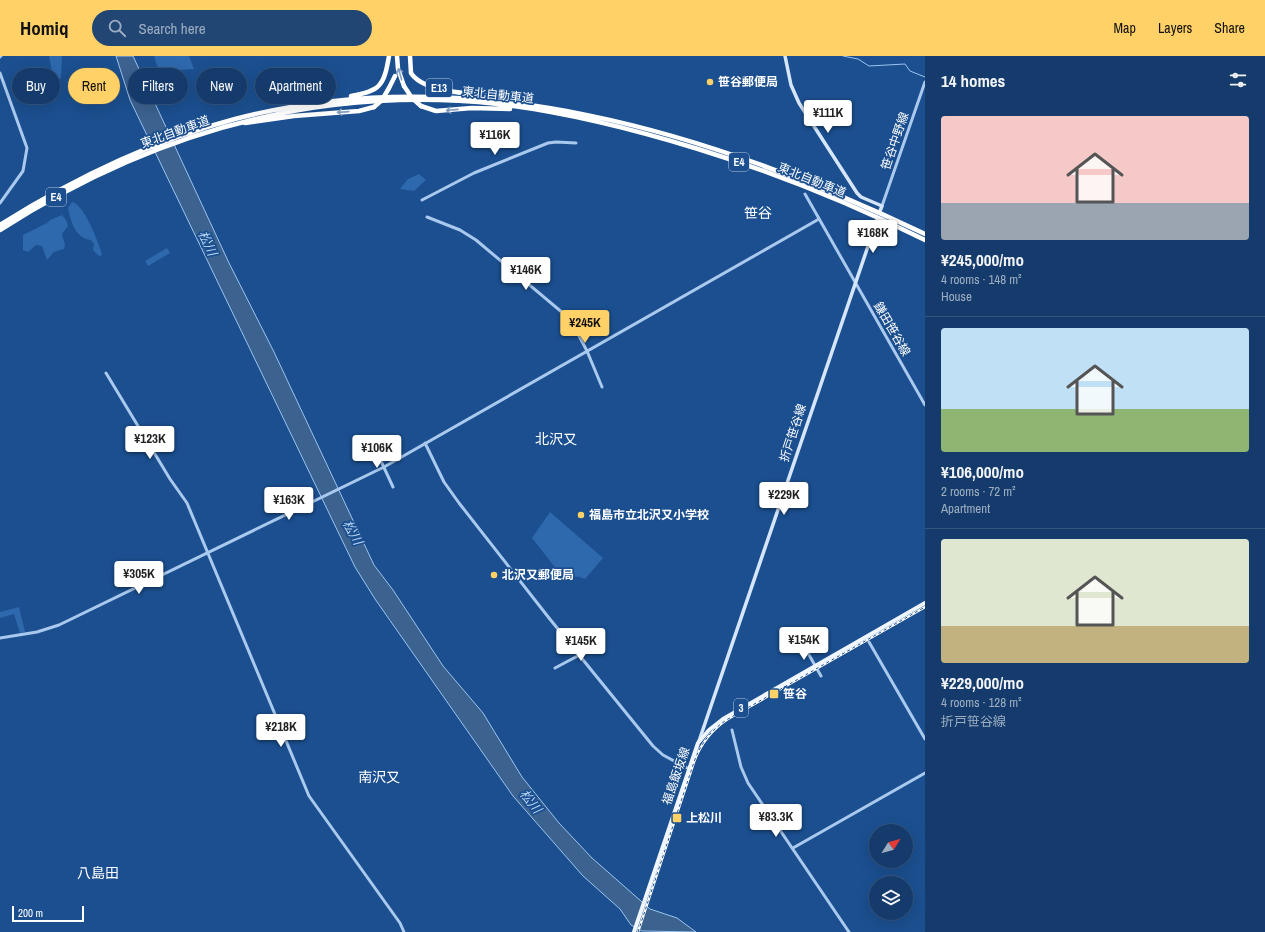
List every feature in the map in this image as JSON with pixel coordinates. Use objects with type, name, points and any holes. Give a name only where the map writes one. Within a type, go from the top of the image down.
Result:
[{"type":"highway","points":[[309,105],[365,94],[374,90],[384,80],[388,58]]},
{"type":"highway","name":"E13","points":[[409,58],[409,67],[413,75],[425,84],[484,101],[551,108]]},
{"type":"highway","name":"E13","points":[[399,59],[404,86],[412,98],[421,106],[436,111],[484,101],[498,102]]},
{"type":"highway","points":[[293,111],[312,114],[358,111],[374,107],[382,100],[395,76]]},
{"type":"highway","name":"東北自動車道","points":[[197,132],[293,111],[309,105],[401,96],[484,101]]},
{"type":"highway","name":"東北自動車道","points":[[498,102],[645,133],[739,162],[833,198],[925,240]]},
{"type":"highway","name":"東北自動車道","points":[[551,108],[653,131],[732,156],[849,200],[925,234]]},
{"type":"highway","name":"東北自動車道","points":[[0,225],[53,194],[157,144],[236,118],[293,111]]},
{"type":"highway","name":"東北自動車道","points":[[0,230],[112,165]]},
{"type":"main road","points":[[785,56],[794,94],[805,114],[857,193],[861,197],[881,208]]},
{"type":"main road","name":"折戸笹谷線","points":[[698,744],[877,220]]},
{"type":"main road","name":"福島飯坂線","points":[[634,932],[698,744],[709,730],[723,719],[925,603]]},
{"type":"street","points":[[0,73],[27,148],[23,171],[0,202]]},
{"type":"street","name":"笹谷中野線","points":[[881,208],[925,82]]},
{"type":"street","points":[[422,200],[474,173],[548,143],[576,143]]},
{"type":"street","name":"鎌田笹谷線","points":[[805,194],[925,405]]},
{"type":"street","points":[[427,217],[471,236],[567,316],[587,351],[602,387]]},
{"type":"street","points":[[0,638],[37,632],[59,625],[207,552],[357,481],[819,219]]},
{"type":"street","points":[[106,374],[170,479],[185,499],[309,796],[400,923],[404,932]]},
{"type":"street","points":[[425,443],[444,482],[459,504],[578,655],[653,746],[663,754],[689,769]]},
{"type":"street","points":[[374,446],[393,487]]},
{"type":"street","points":[[800,639],[821,676]]},
{"type":"street","points":[[869,642],[925,740]]},
{"type":"street","points":[[555,668],[602,643]]},
{"type":"street","points":[[732,730],[743,774],[763,806],[849,932]]},
{"type":"street","points":[[793,848],[925,773]]},
{"type":"shaded area","points":[[49,56],[62,56],[61,78],[60,68],[51,68]]},
{"type":"shaded area","points":[[154,56],[189,56],[194,69],[159,68],[157,66]]},
{"type":"shaded area","points":[[419,174],[426,180],[414,191],[400,189],[408,179]]},
{"type":"shaded area","points":[[72,202],[77,204],[86,216],[98,242],[102,255],[99,256],[93,250],[94,244],[91,240],[86,239],[77,233],[68,208]]},
{"type":"shaded area","points":[[62,215],[68,226],[62,234],[65,245],[64,249],[54,252],[47,260],[42,246],[36,245],[28,252],[23,250],[23,235]]},
{"type":"shaded area","points":[[167,248],[170,253],[148,266],[145,261]]},
{"type":"shaded area","points":[[550,512],[603,558],[585,579],[561,575],[532,538]]},
{"type":"shaded area","points":[[19,607],[25,632],[20,633],[14,614],[0,618],[0,612]]},
{"type":"water","points":[[116,56],[133,56],[139,68],[128,68],[128,94],[120,68]]},
{"type":"water","name":"松川","points":[[132,104],[155,104],[229,263],[274,352],[374,565],[393,590],[443,666],[483,713],[522,777],[559,823],[592,858],[650,909],[677,918],[696,932],[642,931],[631,925],[620,909],[583,876],[513,796],[375,599],[355,567]]},
{"type":"waterway","points":[[843,56],[858,59],[869,66],[905,64],[910,71],[925,77]]},
{"type":"railway","points":[[638,932],[694,762],[703,743],[712,732],[728,719],[925,607]]},
{"type":"place","name":"笹谷郵便局","points":[[710,82]]},
{"type":"place","name":"福島市立北沢又小学校","points":[[581,515]]},
{"type":"place","name":"北沢又郵便局","points":[[494,575]]},
{"type":"place","name":"笹谷","points":[[774,694]]},
{"type":"place","name":"上松川","points":[[677,818]]},
{"type":"district","name":"笹谷","points":[[758,213]]},
{"type":"district","name":"北沢又","points":[[556,439]]},
{"type":"district","name":"南沢又","points":[[379,777]]},
{"type":"district","name":"八島田","points":[[98,873]]}]
